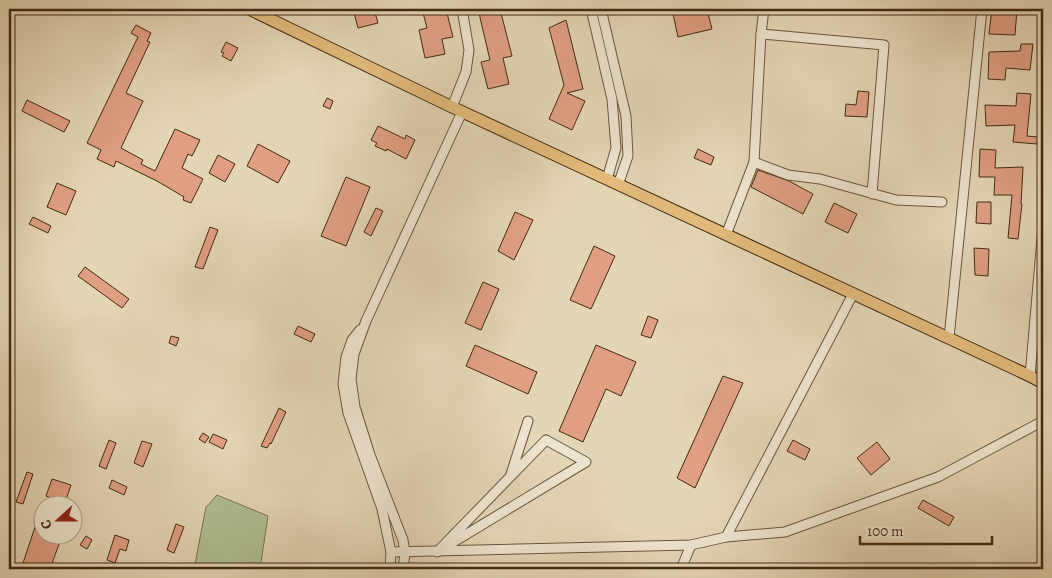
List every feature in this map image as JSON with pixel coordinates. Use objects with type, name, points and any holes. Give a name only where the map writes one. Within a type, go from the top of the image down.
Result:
[{"type":"main road","points":[[248,9],[618,185],[1030,376],[1043,384]]},
{"type":"street","points":[[403,569],[405,553],[403,540],[370,455],[354,407],[351,378],[354,354],[366,321],[457,109],[468,58],[462,9]]},
{"type":"street","points":[[591,9],[612,100],[616,148],[607,179]]},
{"type":"street","points":[[602,9],[626,116],[628,156],[618,185]]},
{"type":"street","points":[[726,235],[754,162],[764,9]]},
{"type":"street","points":[[949,338],[982,9]]},
{"type":"street","points":[[761,34],[884,45],[872,194]]},
{"type":"street","points":[[754,162],[788,175],[820,179],[896,200],[942,202]]},
{"type":"street","points":[[1030,376],[1043,228]]},
{"type":"street","points":[[726,537],[853,294]]},
{"type":"street","points":[[366,321],[352,340],[346,357],[343,384],[348,414],[382,509],[391,552],[390,569]]},
{"type":"street","points":[[511,477],[528,420]]},
{"type":"street","points":[[391,552],[691,545],[726,537],[785,532],[938,477],[1043,421]]},
{"type":"street","points":[[546,440],[586,462],[437,552],[546,440]]},
{"type":"street","points":[[681,569],[691,545]]},
{"type":"green space","points":[[217,495],[268,516],[260,569],[194,569],[206,507]]},
{"type":"building","points":[[353,9],[374,9],[378,23],[358,28]]},
{"type":"building","points":[[422,9],[446,9],[453,37],[442,39],[445,54],[425,58],[419,30],[427,28]]},
{"type":"building","points":[[478,9],[500,9],[512,56],[503,58],[509,84],[488,89],[481,62],[490,60]]},
{"type":"building","points":[[672,9],[707,9],[712,29],[678,37]]},
{"type":"building","points":[[992,9],[1017,9],[1015,35],[989,34]]},
{"type":"building","points":[[566,20],[583,89],[567,93],[585,101],[572,130],[549,119],[564,85],[549,28]]},
{"type":"building","points":[[136,25],[151,33],[147,41],[150,42],[126,93],[143,101],[121,148],[143,160],[141,164],[155,171],[175,129],[200,140],[192,156],[188,154],[182,168],[203,179],[191,203],[183,200],[184,197],[157,181],[116,161],[114,167],[97,159],[101,150],[87,143],[138,37],[131,33]]},
{"type":"building","points":[[226,42],[238,48],[231,61],[222,56],[224,53],[221,52]]},
{"type":"building","points":[[1021,44],[1033,44],[1030,70],[1006,68],[1005,80],[988,79],[989,52],[1020,51]]},
{"type":"building","points":[[858,91],[869,92],[867,117],[845,116],[846,104],[856,105]]},
{"type":"building","points":[[1017,93],[1031,94],[1027,136],[1038,137],[1037,144],[1013,142],[1015,125],[986,126],[985,105],[1016,106]]},
{"type":"building","points":[[327,98],[333,101],[330,109],[323,106]]},
{"type":"building","points":[[27,100],[70,121],[64,132],[22,111]]},
{"type":"building","points":[[378,126],[405,139],[406,135],[415,140],[406,159],[387,149],[386,151],[375,146],[377,143],[371,140]]},
{"type":"building","points":[[258,144],[290,161],[278,183],[247,166]]},
{"type":"building","points":[[698,149],[714,157],[711,165],[694,158]]},
{"type":"building","points":[[980,149],[996,150],[995,168],[1023,167],[1022,204],[1018,239],[1008,238],[1012,195],[994,195],[995,177],[979,177]]},
{"type":"building","points":[[218,155],[235,164],[225,182],[209,173]]},
{"type":"building","points":[[758,170],[789,181],[813,194],[803,214],[751,187]]},
{"type":"building","points":[[346,177],[370,187],[346,246],[321,236]]},
{"type":"building","points":[[57,183],[76,191],[66,215],[47,207]]},
{"type":"building","points":[[977,202],[991,202],[991,224],[976,223]]},
{"type":"building","points":[[834,203],[857,214],[848,233],[825,222]]},
{"type":"building","points":[[376,208],[383,211],[371,236],[364,232]]},
{"type":"building","points":[[515,212],[533,220],[514,260],[498,251]]},
{"type":"building","points":[[33,217],[51,226],[48,233],[29,224]]},
{"type":"building","points":[[210,227],[218,230],[203,269],[195,267]]},
{"type":"building","points":[[594,246],[615,256],[591,309],[570,300]]},
{"type":"building","points":[[974,248],[989,249],[988,276],[975,275]]},
{"type":"building","points":[[85,267],[129,299],[122,308],[78,276]]},
{"type":"building","points":[[483,282],[499,289],[481,330],[465,323]]},
{"type":"building","points":[[648,316],[658,320],[651,338],[641,335]]},
{"type":"building","points":[[298,326],[315,334],[311,342],[294,334]]},
{"type":"building","points":[[171,336],[179,338],[176,346],[169,343]]},
{"type":"building","points":[[475,345],[537,372],[528,394],[466,366]]},
{"type":"building","points":[[596,345],[636,362],[621,396],[606,389],[583,442],[559,431]]},
{"type":"building","points":[[723,376],[743,383],[695,488],[677,478]]},
{"type":"building","points":[[279,408],[286,412],[271,444],[267,448],[261,446]]},
{"type":"building","points":[[203,433],[209,437],[205,443],[199,439]]},
{"type":"building","points":[[213,434],[227,440],[223,449],[209,442]]},
{"type":"building","points":[[109,440],[116,443],[106,469],[99,466]]},
{"type":"building","points":[[793,440],[810,449],[805,460],[787,451]]},
{"type":"building","points":[[142,441],[152,444],[143,467],[134,463]]},
{"type":"building","points":[[877,442],[890,459],[871,475],[857,458]]},
{"type":"building","points":[[27,472],[33,474],[23,504],[16,502]]},
{"type":"building","points":[[52,479],[71,485],[67,496],[46,496]]},
{"type":"building","points":[[112,480],[127,487],[124,495],[109,488]]},
{"type":"building","points":[[923,500],[954,517],[949,526],[918,508]]},
{"type":"building","points":[[176,524],[184,527],[174,553],[167,550]]},
{"type":"building","points":[[115,535],[129,540],[126,551],[120,549],[115,563],[107,560]]},
{"type":"building","points":[[32,536],[32,546],[58,546],[50,569],[21,569]]},
{"type":"building","points":[[86,536],[92,540],[87,549],[82,546]]}]
